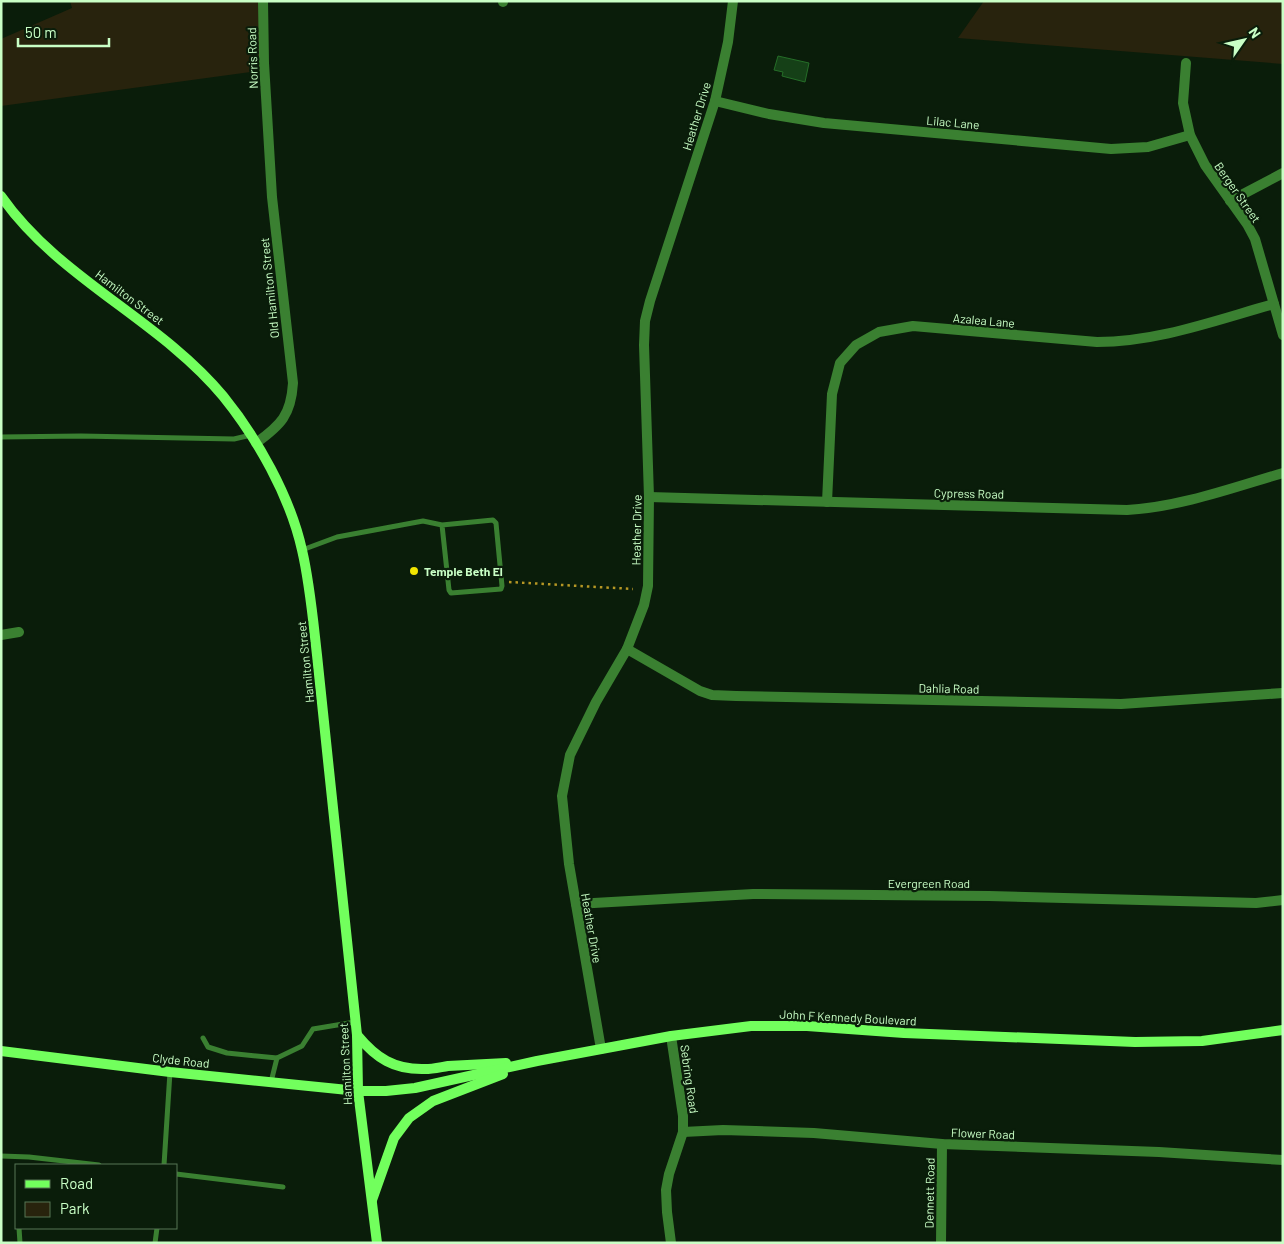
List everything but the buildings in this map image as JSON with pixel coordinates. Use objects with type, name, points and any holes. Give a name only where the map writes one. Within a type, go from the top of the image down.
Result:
[{"type":"street","name":"Norris Road","points":[[263,1],[267,115]]},
{"type":"street","name":"Heather Drive","points":[[601,1049],[569,864],[562,796],[570,755],[596,702],[626,649],[644,605],[648,586],[649,496],[644,345],[645,321],[650,300],[715,101],[728,42],[733,1]]},
{"type":"street","name":"Berger Street","points":[[1186,63],[1183,103],[1190,135],[1205,165],[1256,239],[1283,335]]},
{"type":"street","name":"Lilac Lane","points":[[715,101],[769,114],[824,123],[1111,149],[1148,147],[1190,135]]},
{"type":"street","name":"Old Hamilton Street","points":[[253,439],[275,429],[289,410],[293,383],[272,197],[267,115]]},
{"type":"street","points":[[1230,202],[1283,173]]},
{"type":"street","name":"Hamilton Street","points":[[1,196],[25,224],[66,263],[187,358],[224,397],[253,439],[293,519],[302,550],[314,624],[355,1022],[358,1091],[377,1243]]},
{"type":"street","name":"Azalea Lane","points":[[828,502],[832,394],[836,374],[840,363],[856,345],[879,332],[913,326],[1097,342],[1122,342],[1163,336],[1274,304]]},
{"type":"street","name":"Cypress Road","points":[[649,496],[1127,510],[1148,509],[1220,492],[1283,472]]},
{"type":"street","points":[[1,635],[19,632]]},
{"type":"street","name":"Dahlia Road","points":[[626,649],[700,692],[736,696],[1121,704],[1283,694]]},
{"type":"street","name":"Evergreen Road","points":[[576,904],[753,894],[989,896],[1256,903],[1283,900]]},
{"type":"street","name":"John F Kennedy Boulevard","points":[[358,1091],[386,1092],[415,1088],[537,1061],[671,1036],[751,1026],[807,1026],[904,1034],[1135,1042],[1202,1041],[1283,1030]]},
{"type":"street","points":[[356,1035],[369,1050],[384,1060],[406,1068],[426,1069],[537,1061]]},
{"type":"street","name":"Sebring Road","points":[[671,1036],[683,1116],[683,1132],[666,1190],[671,1243]]},
{"type":"street","name":"Clyde Road","points":[[1,1051],[170,1072],[358,1091]]},
{"type":"street","points":[[372,1202],[394,1138],[409,1118],[433,1101],[537,1061]]},
{"type":"street","name":"Flower Road","points":[[683,1132],[724,1130],[814,1133],[942,1144],[1159,1152],[1283,1160]]},
{"type":"street","name":"Dennett Road","points":[[941,1243],[942,1144]]},
{"type":"lane","points":[[1,437],[80,436],[253,439]]},
{"type":"lane","points":[[302,550],[337,536],[423,521],[442,525],[493,520],[496,523],[502,582],[501,589],[451,593],[449,590],[442,525]]},
{"type":"lane","points":[[203,1038],[208,1047],[227,1053],[277,1058],[302,1046],[313,1029],[355,1022]]},
{"type":"lane","points":[[271,1082],[277,1058]]},
{"type":"lane","points":[[164,1164],[170,1072]]},
{"type":"lane","points":[[1,1156],[90,1164]]},
{"type":"lane","points":[[28,1164],[29,1158]]},
{"type":"lane","points":[[178,1174],[283,1187]]},
{"type":"lane","points":[[20,1229],[20,1243]]},
{"type":"lane","points":[[155,1243],[157,1229]]},
{"type":"path","points":[[502,582],[633,589]]},
{"type":"green space","points":[[70,1],[267,1],[266,70],[1,106],[1,39],[72,8]]},
{"type":"green space","points":[[984,1],[1283,1],[1283,64],[958,38]]},
{"type":"place","name":"Temple Beth El","points":[[414,571]]}]
